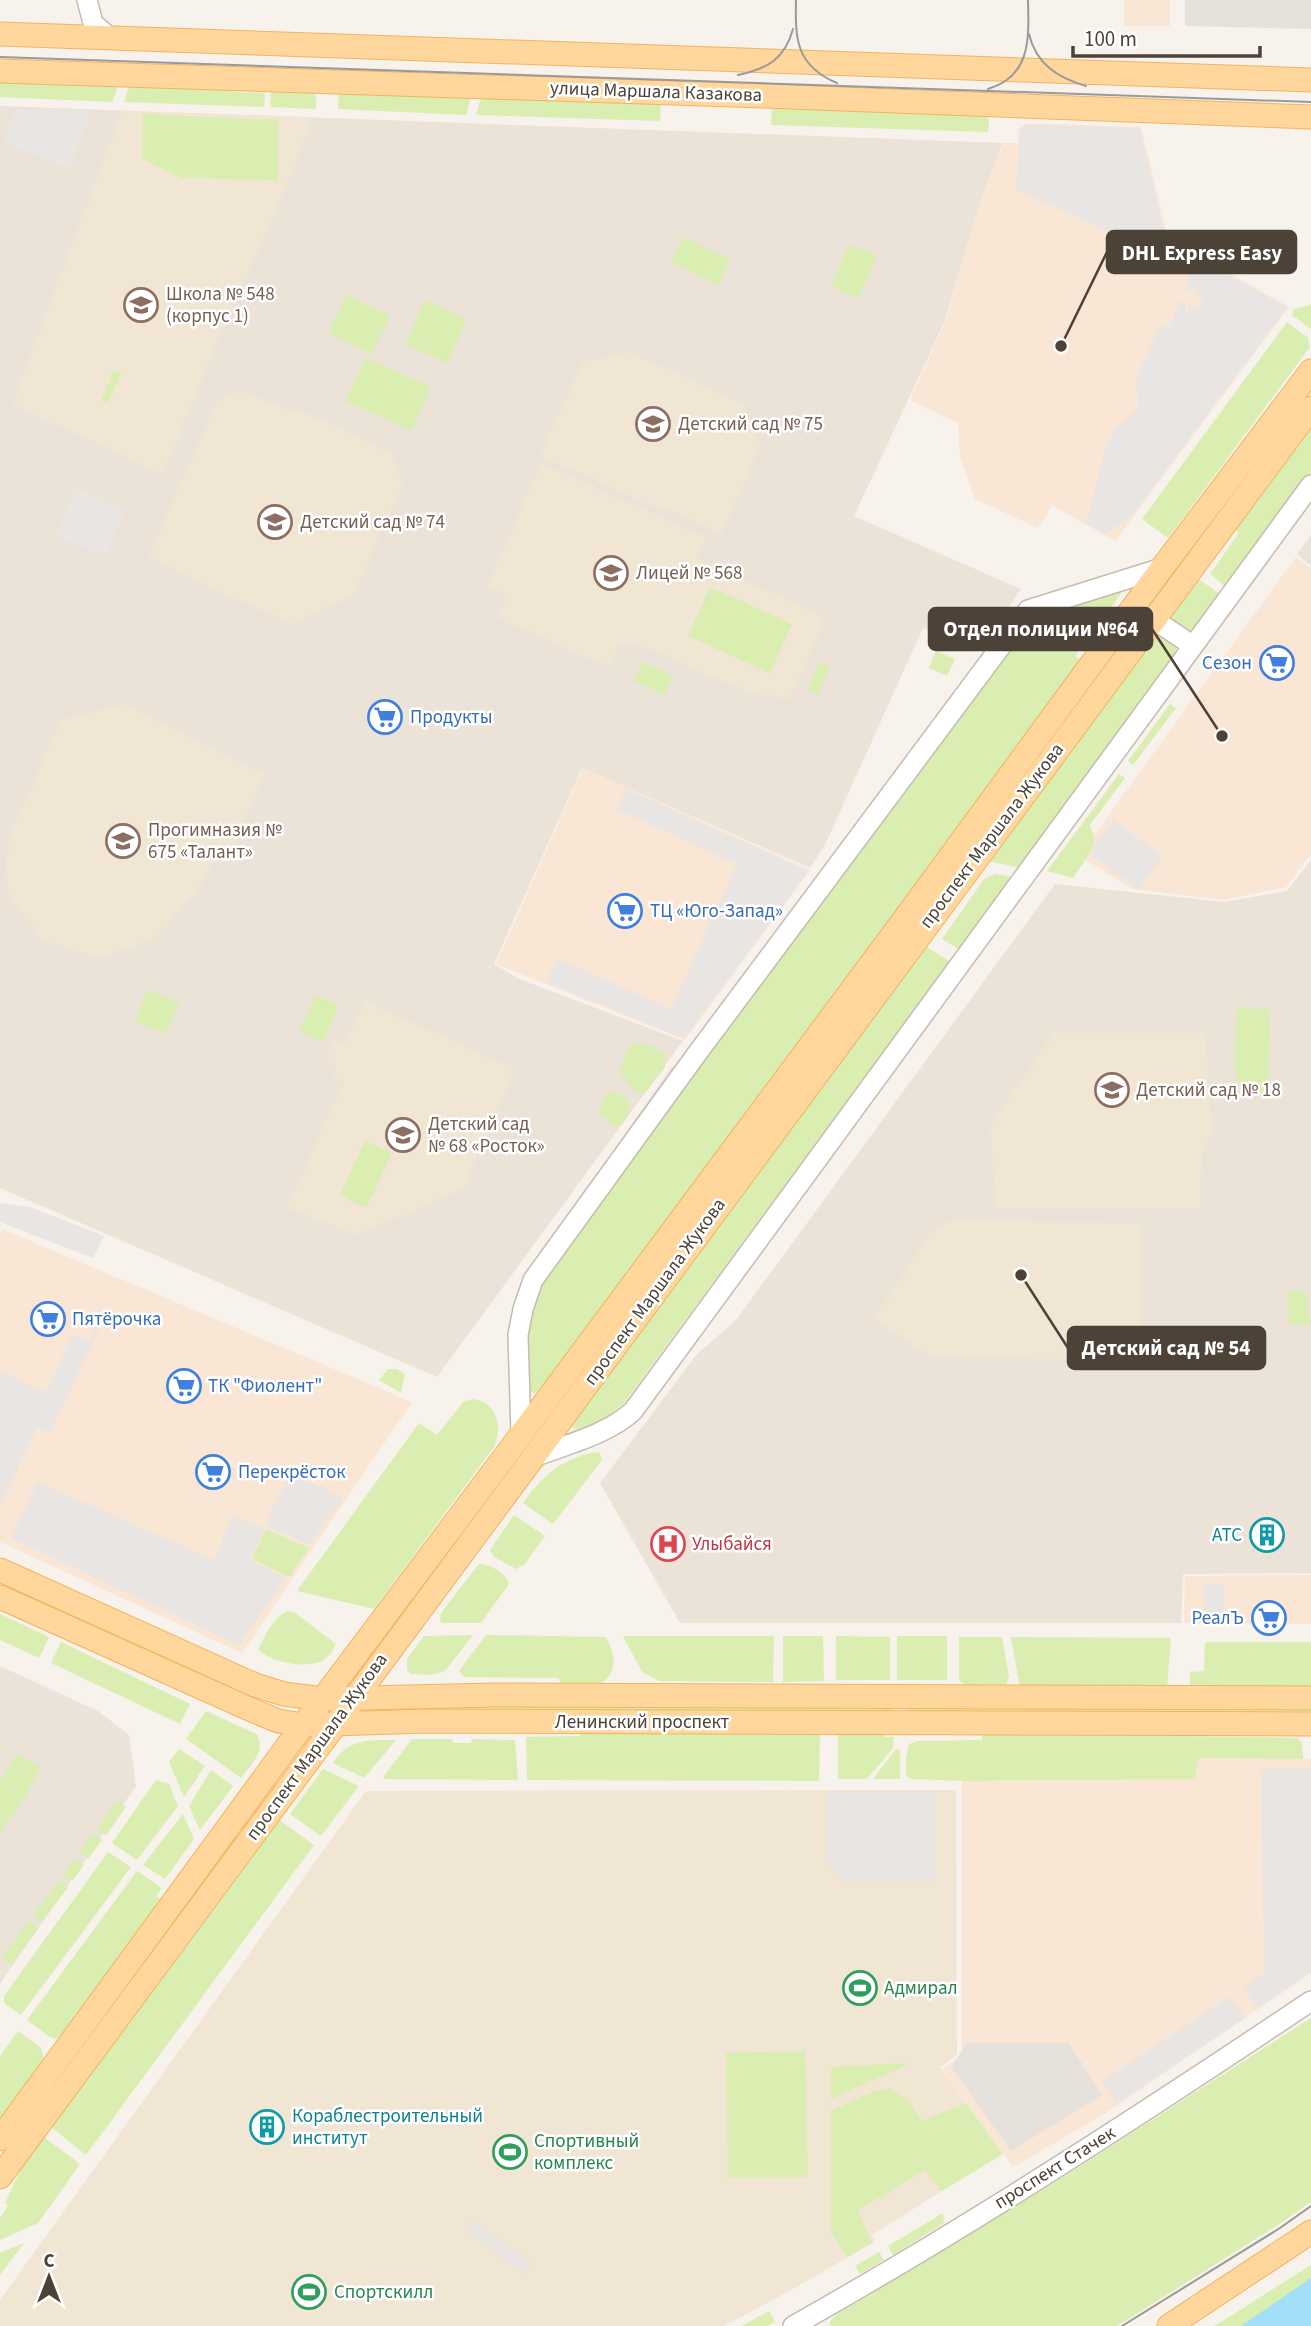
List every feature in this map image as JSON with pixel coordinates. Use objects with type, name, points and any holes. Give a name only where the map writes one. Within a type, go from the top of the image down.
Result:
[{"type":"main road","name":"улица Маршала Казакова","points":[[0,34],[1311,80]]},
{"type":"main road","name":"улица Маршала Казакова","points":[[0,71],[1311,117]]},
{"type":"main road","name":"проспект Маршала Жукова","points":[[0,2139],[303,1725],[1311,371]]},
{"type":"main road","name":"проспект Маршала Жукова","points":[[0,2177],[1311,408]]},
{"type":"main road","name":"Ленинский проспект","points":[[0,1570],[255,1685],[284,1694],[323,1699],[1311,1698]]},
{"type":"main road","name":"Ленинский проспект","points":[[0,1597],[278,1721],[303,1725],[424,1721],[1311,1724]]},
{"type":"main road","points":[[1169,2326],[1311,2232]]},
{"type":"main road","points":[[1195,2326],[1311,2249]]},
{"type":"street","points":[[64,36],[79,22],[87,2]]},
{"type":"street","points":[[87,2],[93,23],[110,38]]},
{"type":"street","points":[[534,1457],[608,1429],[633,1411],[1311,485]]},
{"type":"street","points":[[521,1434],[518,1335],[533,1280],[710,1037],[1028,610],[1162,568]]},
{"type":"street","points":[[1153,619],[1192,645]]},
{"type":"street","name":"проспект Стачек","points":[[793,2326],[907,2260],[1081,2151],[1311,2001]]},
{"type":"shaded area","points":[[1124,0],[1170,0],[1170,26],[1124,26]]},
{"type":"shaded area","points":[[1185,0],[1311,0],[1311,29],[1185,26]]},
{"type":"shaded area","points":[[0,106],[1003,143],[980,203],[944,323],[854,516],[1021,589],[980,650],[923,628],[825,845],[810,868],[582,768],[494,964],[517,978],[683,1041],[437,1377],[0,1188]]},
{"type":"shaded area","points":[[16,109],[91,111],[70,169],[3,142]]},
{"type":"shaded area","name":"Школа № 548 (корпус 1)","points":[[122,111],[308,117],[309,130],[217,342],[163,475],[12,404]]},
{"type":"shaded area","points":[[1027,123],[1141,127],[1168,238],[1289,307],[1115,541],[1052,505],[1038,528],[975,499],[960,457],[958,423],[910,400],[945,323],[980,203],[1004,143],[1018,143],[1018,130]]},
{"type":"shaded area","points":[[1026,125],[1140,128],[1166,242],[1287,307],[1133,514],[1106,534],[1085,522],[1106,446],[1115,429],[1132,415],[1139,404],[1135,381],[1160,325],[1169,328],[1180,301],[1186,303],[1187,316],[1189,304],[1198,308],[1203,296],[1195,293],[1200,283],[1192,291],[1185,288],[1192,271],[1016,189],[1020,130]]},
{"type":"shaded area","name":"Детский сад № 75","points":[[630,352],[742,403],[760,446],[722,534],[661,507],[656,508],[540,456],[582,362]]},
{"type":"shaded area","name":"Детский сад № 74","points":[[239,389],[296,414],[299,410],[392,452],[403,486],[352,596],[292,625],[148,557],[217,402]]},
{"type":"shaded area","name":"Лицей № 568","points":[[541,463],[707,537],[697,559],[823,616],[822,627],[789,700],[745,691],[633,642],[620,645],[608,667],[498,618],[507,597],[487,587]]},
{"type":"shaded area","points":[[76,488],[126,510],[105,557],[56,536]]},
{"type":"shaded area","points":[[1311,535],[1311,566],[1297,554]]},
{"type":"shaded area","points":[[1296,557],[1311,569],[1311,854],[1286,887],[1223,900],[1133,889],[1079,856]]},
{"type":"shaded area","name":"Прогимназия № 675 «Талант»","points":[[126,704],[264,775],[228,859],[217,854],[203,884],[152,941],[98,958],[43,940],[9,897],[5,863],[13,827],[62,719]]},
{"type":"shaded area","points":[[583,768],[810,870],[685,1040],[496,964]]},
{"type":"shaded area","points":[[626,789],[808,871],[684,1038],[546,982],[558,959],[671,1009],[737,864],[616,809]]},
{"type":"shaded area","points":[[1113,820],[1163,856],[1139,889],[1089,854]]},
{"type":"shaded area","points":[[1311,860],[1311,1573],[1183,1574],[1181,1623],[680,1623],[600,1483],[697,1354],[736,1320],[1055,884],[1224,902],[1287,891]]},
{"type":"shaded area","name":"Детский сад № 68 «Росток»","points":[[365,1001],[516,1069],[463,1189],[357,1235],[287,1208],[344,1081],[332,1075],[336,1065],[326,1059],[334,1040],[344,1044]]},
{"type":"shaded area","name":"Детский сад № 18","points":[[1054,1033],[1205,1033],[1212,1130],[1202,1150],[1201,1208],[996,1208],[990,1125]]},
{"type":"shaded area","points":[[672,1066],[679,1071],[633,1134],[628,1130]]},
{"type":"shaded area","points":[[0,1203],[30,1207],[104,1236],[93,1258],[0,1222]]},
{"type":"shaded area","points":[[951,1220],[1140,1223],[1141,1369],[1082,1369],[1081,1360],[928,1356],[874,1319],[931,1231]]},
{"type":"shaded area","points":[[2,1229],[412,1402],[242,1653],[0,1542]]},
{"type":"shaded area","points":[[102,1312],[106,1314],[50,1433],[37,1427],[0,1506],[0,1371],[46,1392],[73,1334],[89,1341]]},
{"type":"shaded area","points":[[290,1473],[344,1498],[327,1521],[278,1499]]},
{"type":"shaded area","points":[[38,1482],[214,1560],[232,1516],[265,1528],[250,1560],[286,1578],[239,1645],[11,1538]]},
{"type":"shaded area","points":[[277,1500],[326,1522],[309,1545],[265,1525]]},
{"type":"shaded area","points":[[1311,1575],[1311,1624],[1184,1623],[1185,1576]]},
{"type":"shaded area","points":[[1204,1583],[1224,1583],[1224,1621],[1205,1621]]},
{"type":"shaded area","points":[[0,1666],[98,1711],[129,1735],[136,1786],[0,1984]]},
{"type":"shaded area","points":[[1198,1758],[1311,1759],[1311,1973],[1098,2118],[1013,2167],[942,2069],[962,2056],[962,1781],[1195,1779]]},
{"type":"shaded area","points":[[1261,1769],[1311,1769],[1311,1972],[1258,2008],[1244,1987],[1264,1974]]},
{"type":"shaded area","points":[[956,1790],[957,2055],[940,2067],[1002,2153],[872,2235],[875,2242],[780,2296],[724,2326],[0,2326],[0,2300],[366,1791]]},
{"type":"shaded area","points":[[827,1791],[934,1791],[934,1880],[844,1881],[827,1860]]},
{"type":"shaded area","points":[[1229,1997],[1245,2018],[1116,2104],[1102,2081]]},
{"type":"shaded area","points":[[967,2043],[1069,2043],[1102,2095],[1011,2151],[951,2067]]},
{"type":"shaded area","points":[[473,2221],[531,2263],[524,2273],[467,2230]]},
{"type":"green space","points":[[0,78],[112,82],[117,89],[112,102],[0,97]]},
{"type":"green space","points":[[135,83],[234,87],[234,92],[265,93],[264,107],[124,102],[128,89]]},
{"type":"green space","points":[[271,88],[313,90],[316,109],[270,107]]},
{"type":"green space","points":[[339,90],[467,95],[470,100],[466,115],[338,109]]},
{"type":"green space","points":[[484,96],[661,102],[660,121],[476,115]]},
{"type":"green space","points":[[772,106],[986,114],[989,121],[988,132],[771,125]]},
{"type":"green space","points":[[143,114],[279,120],[278,180],[182,178],[142,159]]},
{"type":"green space","points":[[683,237],[730,259],[718,285],[671,262]]},
{"type":"green space","points":[[855,246],[877,256],[858,298],[831,286],[848,247]]},
{"type":"green space","points":[[346,295],[390,316],[372,354],[328,333]]},
{"type":"green space","points":[[425,300],[467,319],[447,363],[405,344]]},
{"type":"green space","points":[[1311,305],[1311,329],[1292,315],[1294,309]]},
{"type":"green space","points":[[1287,322],[1308,338],[1310,347],[1168,538],[1142,519]]},
{"type":"green space","points":[[365,358],[431,387],[412,431],[346,401]]},
{"type":"green space","points":[[114,370],[121,373],[108,403],[101,400]]},
{"type":"green space","points":[[1311,426],[1311,472],[1226,587],[1210,574],[1239,533],[1234,528]]},
{"type":"green space","points":[[1197,578],[1221,595],[1194,631],[1188,632],[1170,620],[1170,614]]},
{"type":"green space","points":[[710,587],[792,624],[770,673],[688,636]]},
{"type":"green space","points":[[1116,587],[1122,592],[1075,656],[1080,660],[607,1302],[540,1389],[535,1393],[529,1392],[525,1387],[529,1313],[539,1282],[1028,623],[1038,615]]},
{"type":"green space","points":[[1159,636],[1175,645],[1177,653],[1019,868],[990,861],[1155,638]]},
{"type":"green space","points":[[936,651],[955,659],[947,676],[929,668]]},
{"type":"green space","points":[[642,662],[673,676],[664,695],[634,681]]},
{"type":"green space","points":[[819,663],[830,667],[818,695],[808,690]]},
{"type":"green space","points":[[1170,704],[1176,708],[1133,765],[1128,761]]},
{"type":"green space","points":[[1119,774],[1125,778],[1089,826],[1093,832],[1092,846],[1073,878],[1047,871]]},
{"type":"green space","points":[[996,874],[1012,877],[960,950],[942,939],[984,879]]},
{"type":"green space","points":[[926,946],[950,962],[624,1403],[593,1426],[586,1429],[572,1428],[572,1424]]},
{"type":"green space","points":[[147,990],[179,1002],[167,1034],[135,1022]]},
{"type":"green space","points":[[316,995],[339,1005],[323,1042],[299,1032]]},
{"type":"green space","points":[[1238,1007],[1270,1010],[1269,1082],[1264,1092],[1258,1095],[1243,1086],[1236,1075],[1234,1057]]},
{"type":"green space","points":[[636,1043],[652,1046],[664,1054],[665,1067],[644,1094],[636,1092],[621,1075],[624,1056]]},
{"type":"green space","points":[[610,1091],[623,1096],[629,1104],[628,1114],[621,1126],[612,1126],[607,1119],[600,1116],[600,1104]]},
{"type":"green space","points":[[365,1141],[392,1153],[366,1208],[340,1195]]},
{"type":"green space","points":[[1305,1290],[1311,1324],[1289,1325],[1287,1291]]},
{"type":"green space","points":[[388,1369],[397,1369],[405,1374],[401,1393],[379,1380]]},
{"type":"green space","points":[[473,1399],[481,1401],[493,1410],[498,1424],[494,1447],[374,1609],[297,1591],[419,1423],[437,1435],[463,1402]]},
{"type":"green space","points":[[600,1453],[602,1460],[553,1524],[523,1503],[553,1470],[572,1459]]},
{"type":"green space","points":[[514,1515],[545,1536],[524,1565],[516,1569],[494,1557],[490,1550]]},
{"type":"green space","points":[[266,1529],[309,1548],[290,1576],[252,1559]]},
{"type":"green space","points":[[479,1564],[498,1570],[509,1584],[481,1623],[443,1623],[440,1621],[441,1613]]},
{"type":"green space","points":[[289,1611],[336,1644],[322,1661],[288,1663],[271,1658],[258,1650],[274,1622]]},
{"type":"green space","points":[[0,1614],[49,1637],[39,1658],[0,1640]]},
{"type":"green space","points":[[473,1635],[445,1671],[431,1675],[411,1674],[407,1670],[407,1659],[424,1636]]},
{"type":"green space","points":[[486,1635],[605,1637],[612,1651],[613,1665],[608,1678],[589,1686],[560,1685],[559,1678],[464,1677],[459,1671]]},
{"type":"green space","points":[[623,1636],[774,1636],[773,1682],[659,1681],[642,1672]]},
{"type":"green space","points":[[783,1636],[823,1636],[824,1681],[783,1682]]},
{"type":"green space","points":[[836,1636],[890,1637],[890,1680],[836,1680]]},
{"type":"green space","points":[[897,1636],[947,1636],[947,1680],[897,1680]]},
{"type":"green space","points":[[959,1637],[1002,1637],[1009,1677],[1006,1684],[965,1685],[959,1680]]},
{"type":"green space","points":[[1011,1637],[1171,1638],[1167,1688],[1023,1687],[1019,1683]]},
{"type":"green space","points":[[61,1642],[190,1704],[180,1724],[51,1663]]},
{"type":"green space","points":[[1205,1642],[1311,1642],[1311,1690],[1190,1688],[1190,1672],[1204,1671]]},
{"type":"green space","points":[[421,1706],[894,1706],[894,1712],[421,1712]]},
{"type":"green space","points":[[906,1706],[1311,1708],[1311,1713],[906,1712]]},
{"type":"green space","points":[[206,1711],[256,1734],[259,1752],[241,1778],[186,1739]]},
{"type":"green space","points":[[580,1731],[820,1732],[819,1781],[527,1780],[526,1737],[580,1736]]},
{"type":"green space","points":[[838,1732],[885,1732],[885,1737],[894,1737],[893,1748],[867,1779],[838,1779]]},
{"type":"green space","points":[[982,1733],[1298,1738],[1302,1743],[1303,1759],[1199,1758],[1195,1779],[962,1781],[912,1779],[906,1776],[909,1744],[918,1741],[982,1740]]},
{"type":"green space","points":[[412,1739],[452,1739],[453,1743],[471,1743],[472,1739],[515,1740],[518,1780],[385,1779],[383,1777]]},
{"type":"green space","points":[[396,1740],[364,1778],[333,1763],[346,1749],[361,1742]]},
{"type":"green space","points":[[179,1749],[205,1766],[184,1797],[169,1762]]},
{"type":"green space","points":[[896,1749],[900,1750],[900,1779],[873,1779]]},
{"type":"green space","points":[[16,1754],[40,1767],[24,1799],[0,1832],[0,1782]]},
{"type":"green space","points":[[323,1769],[359,1786],[321,1836],[290,1814]]},
{"type":"green space","points":[[211,1770],[233,1786],[200,1830],[189,1806]]},
{"type":"green space","points":[[156,1780],[169,1784],[178,1806],[137,1860],[112,1843]]},
{"type":"green space","points":[[117,1800],[126,1807],[106,1835],[97,1829]]},
{"type":"green space","points":[[183,1814],[194,1839],[165,1879],[143,1865]]},
{"type":"green space","points":[[278,1819],[314,1845],[86,2155],[51,2127]]},
{"type":"green space","points":[[93,1833],[102,1840],[88,1859],[79,1853]]},
{"type":"green space","points":[[108,1852],[131,1867],[21,2015],[4,2003],[4,1996]]},
{"type":"green space","points":[[75,1859],[84,1865],[72,1881],[63,1875]]},
{"type":"green space","points":[[137,1871],[162,1888],[156,1896],[162,1900],[61,2037],[50,2037],[27,2020]]},
{"type":"green space","points":[[59,1880],[68,1887],[42,1922],[33,1915]]},
{"type":"green space","points":[[29,1921],[39,1927],[11,1965],[2,1958]]},
{"type":"green space","points":[[1311,2018],[1311,2202],[1278,2225],[1117,2326],[830,2326],[830,2321],[836,2315],[1054,2183]]},
{"type":"green space","points":[[18,2031],[41,2048],[44,2059],[0,2120],[0,2056]]},
{"type":"green space","points":[[805,2051],[808,2177],[728,2178],[726,2053]]},
{"type":"green space","points":[[911,2063],[831,2099],[831,2067]]},
{"type":"green space","points":[[890,2088],[908,2100],[922,2121],[966,2103],[1003,2154],[942,2191],[925,2170],[857,2211],[872,2242],[847,2257],[831,2231],[831,2111],[874,2091]]},
{"type":"green space","points":[[44,2137],[80,2164],[38,2223],[0,2240],[0,2218],[8,2206],[5,2203],[21,2169]]},
{"type":"green space","points":[[943,2213],[944,2223],[893,2255],[888,2246]]},
{"type":"green space","points":[[24,2243],[0,2275],[0,2253]]},
{"type":"green space","points":[[879,2252],[884,2260],[860,2274],[855,2266]]},
{"type":"green space","points":[[1311,2265],[1311,2326],[1214,2326],[1221,2322]]},
{"type":"green space","points":[[769,2311],[775,2322],[767,2326],[742,2326]]},
{"type":"water","points":[[1311,2278],[1311,2326],[1241,2326]]},
{"type":"tram line","points":[[796,0],[796,27],[801,50],[813,68],[837,83]]},
{"type":"tram line","points":[[988,89],[1013,75],[1020,65],[1027,42],[1028,0]]},
{"type":"tram line","points":[[738,75],[758,70],[773,61],[785,48],[793,29]]},
{"type":"tram line","points":[[1029,34],[1032,45],[1043,62],[1066,79],[1086,86]]},
{"type":"tram line","points":[[0,57],[1311,102]]},
{"type":"tram line","points":[[1122,2326],[1311,2206]]},
{"type":"place","name":"Школа № 548 (корпус 1)","points":[[141,305]]},
{"type":"place","name":"DHL Express Easy","points":[[1061,346]]},
{"type":"place","name":"Детский сад № 75","points":[[653,424]]},
{"type":"place","name":"Детский сад № 74","points":[[275,522]]},
{"type":"place","name":"Лицей № 568","points":[[611,573]]},
{"type":"place","name":"Сезон","points":[[1277,663]]},
{"type":"place","name":"Продукты","points":[[385,717]]},
{"type":"place","name":"Отдел полиции №64","points":[[1222,736]]},
{"type":"place","name":"Прогимназия № 675 «Талант»","points":[[123,841]]},
{"type":"place","name":"ТЦ «Юго-Запад»","points":[[625,911]]},
{"type":"place","name":"Детский сад № 18","points":[[1112,1090]]},
{"type":"place","name":"Детский сад № 68 «Росток»","points":[[403,1135]]},
{"type":"place","name":"Детский сад № 54","points":[[1021,1275]]},
{"type":"place","name":"Пятёрочка","points":[[48,1319]]},
{"type":"place","name":"ТК \"Фиолент\"","points":[[184,1386]]},
{"type":"place","name":"Перекрёсток","points":[[213,1472]]},
{"type":"place","name":"АТС","points":[[1267,1535]]},
{"type":"place","name":"Улыбайся","points":[[668,1544]]},
{"type":"place","name":"РеалЪ","points":[[1269,1618]]},
{"type":"place","name":"Адмирал","points":[[860,1988]]},
{"type":"place","name":"Кораблестроительный институт","points":[[267,2127]]},
{"type":"place","name":"Спортивный комплекс","points":[[510,2152]]},
{"type":"place","name":"Спортскилл","points":[[309,2292]]}]
